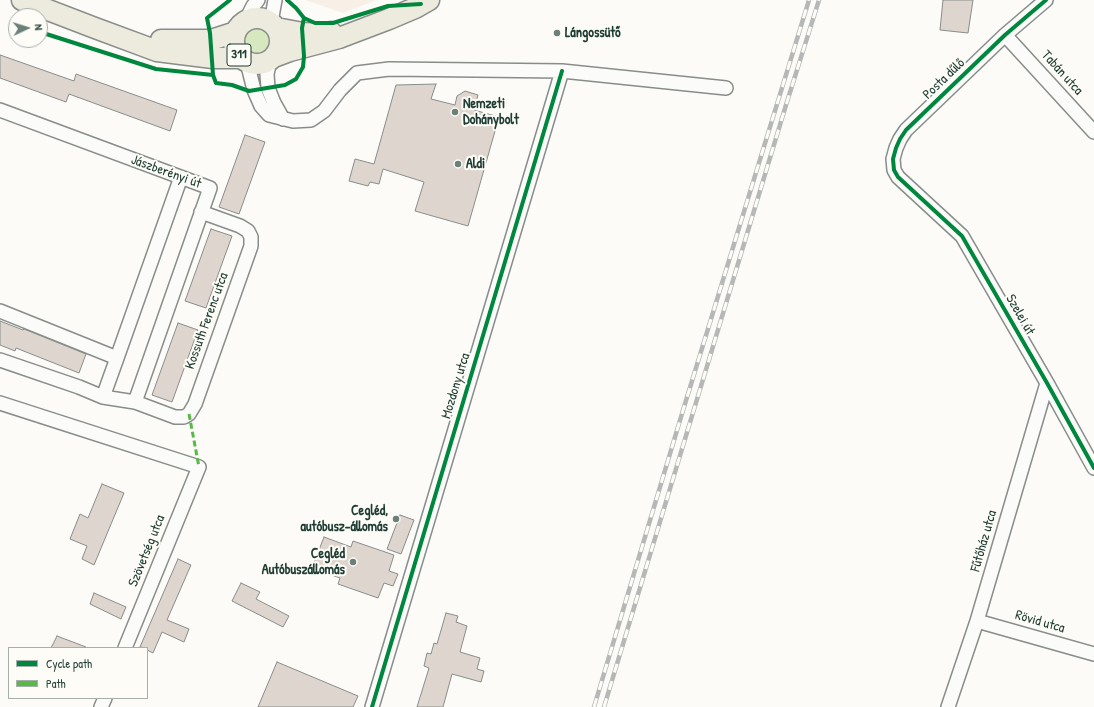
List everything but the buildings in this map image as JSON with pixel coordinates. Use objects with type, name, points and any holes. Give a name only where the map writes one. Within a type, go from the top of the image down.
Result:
[{"type":"main road","name":"311","points":[[22,0],[158,51],[213,58],[244,60]]},
{"type":"main road","name":"311","points":[[240,27],[234,38],[238,54],[244,60],[252,64],[258,64],[264,63],[290,51],[339,38],[389,19],[429,0]]},
{"type":"main road","name":"311","points":[[119,36],[168,41],[211,40],[222,38],[257,18],[264,19],[274,25],[303,33],[319,34],[345,30],[389,19]]},
{"type":"main road","points":[[272,59],[279,50],[281,41],[279,32],[274,25]]},
{"type":"street","points":[[240,27],[258,0]]},
{"type":"street","points":[[274,25],[275,0]]},
{"type":"street","name":"Posta dűlő","points":[[909,188],[898,177],[894,170],[893,159],[900,138],[906,130],[1005,35],[1046,0]]},
{"type":"street","name":"Tabán utca","points":[[1005,35],[1094,132]]},
{"type":"street","points":[[272,59],[267,74],[268,88],[283,119]]},
{"type":"street","points":[[244,60],[261,106],[269,115],[293,122],[311,120],[324,111],[340,90],[357,73],[389,69],[562,71],[726,88]]},
{"type":"street","name":"Mozdony utca","points":[[372,707],[562,71]]},
{"type":"street","name":"Jászberényi út","points":[[0,110],[210,188],[135,402]]},
{"type":"street","points":[[104,396],[181,177]]},
{"type":"street","name":"Szelei út","points":[[909,188],[962,236],[1047,382],[1094,468]]},
{"type":"street","name":"Kossuth Ferenc utca","points":[[135,402],[175,417],[184,417],[189,414],[195,404],[251,246],[251,237],[248,231],[240,226],[201,212]]},
{"type":"street","points":[[0,311],[117,358]]},
{"type":"street","points":[[0,360],[104,396],[135,402]]},
{"type":"street","name":"Fűtőház utca","points":[[948,707],[977,621],[1047,382]]},
{"type":"street","name":"Szövetség utca","points":[[0,403],[199,467],[125,647]]},
{"type":"street","name":"Rövid utca","points":[[977,621],[1094,654]]},
{"type":"shaded area","points":[[305,0],[376,0],[343,13]]},
{"type":"green space","points":[[257,24],[269,29],[274,41],[269,53],[257,58],[245,53],[240,41],[245,29]]},
{"type":"railway","points":[[594,707],[809,0]]},
{"type":"railway","points":[[604,707],[819,0]]},
{"type":"marked path","points":[[189,414],[199,467]]},
{"type":"cycle path","points":[[230,0],[207,18],[210,33],[213,75],[216,83],[232,85],[249,91],[285,85],[296,79],[303,67],[304,56],[302,28],[304,18],[287,0]]},
{"type":"cycle path","points":[[1046,0],[1005,35],[906,130],[896,148],[893,159],[894,170],[898,177],[962,236],[1094,468]]},
{"type":"cycle path","points":[[304,18],[315,23],[333,23],[388,6],[421,4]]},
{"type":"cycle path","points":[[48,35],[156,69],[213,75]]},
{"type":"cycle path","points":[[372,707],[562,71]]},
{"type":"place","name":"Lángossütő","points":[[557,33]]},
{"type":"place","name":"Nemzeti Dohánybolt","points":[[455,112]]},
{"type":"place","name":"Aldi","points":[[458,164]]},
{"type":"place","name":"Cegléd, autóbusz-állomás","points":[[396,519]]},
{"type":"place","name":"Cegléd Autóbuszállomás","points":[[353,562]]}]
